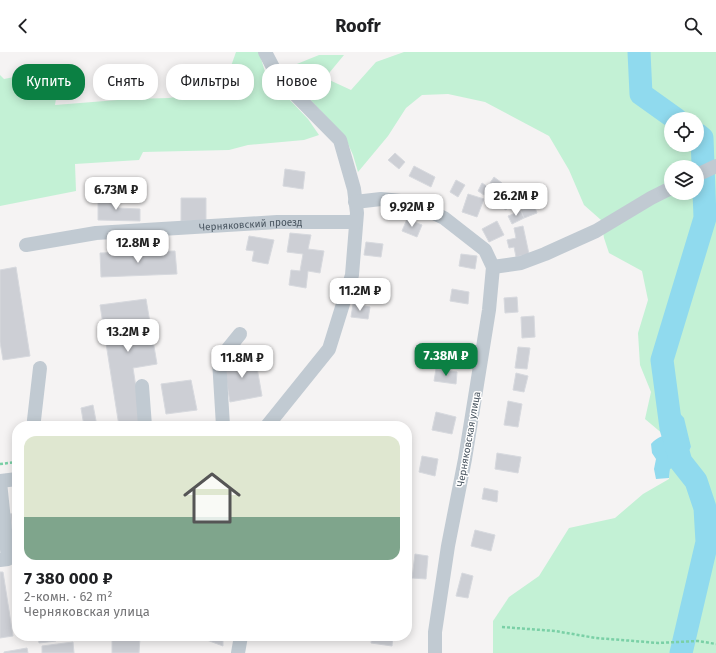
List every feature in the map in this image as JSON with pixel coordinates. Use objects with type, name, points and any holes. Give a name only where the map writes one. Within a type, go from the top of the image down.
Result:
[{"type":"street","points":[[265,52],[278,77],[340,140],[354,189],[357,213],[352,275],[329,349],[271,421]]},
{"type":"street","points":[[704,172],[716,166]]},
{"type":"street","points":[[355,202],[380,199],[410,202],[444,218],[485,250],[493,267],[522,263],[545,254],[596,231],[664,192]]},
{"type":"street","name":"Черняковский проезд","points":[[26,245],[96,233],[277,222],[356,222]]},
{"type":"street","name":"Черняковская улица","points":[[435,653],[435,632],[448,546],[467,451],[489,310],[493,267]]},
{"type":"street","points":[[223,421],[219,360],[240,334]]},
{"type":"street","points":[[35,421],[40,368]]},
{"type":"street","points":[[142,386],[145,421]]},
{"type":"street","points":[[0,560],[8,559],[0,482],[12,479]]},
{"type":"street","points":[[238,653],[240,641]]},
{"type":"path","points":[[0,464],[12,463]]},
{"type":"path","points":[[502,627],[555,631],[596,638],[658,643],[698,641],[716,644]]},
{"type":"green space","points":[[236,52],[259,52],[263,64],[262,100],[290,100],[308,119],[319,135],[304,140],[248,145],[229,150],[143,152],[139,160],[75,164],[76,191],[0,206],[0,75],[4,79],[12,77],[12,100],[56,100],[55,105],[118,100],[158,100],[158,98],[166,98],[166,100],[254,100],[254,64],[232,64]]},
{"type":"green space","points":[[404,52],[716,52],[716,653],[493,653],[493,621],[509,597],[539,576],[569,528],[615,518],[643,494],[669,479],[670,468],[678,465],[683,460],[691,447],[676,433],[664,435],[645,419],[651,392],[640,365],[638,333],[648,300],[642,271],[609,253],[604,238],[601,220],[584,205],[569,170],[549,136],[485,102],[448,94],[422,95],[406,108],[388,136],[358,172],[353,155],[345,137],[311,100],[331,100],[331,81],[351,90],[376,62]]},
{"type":"green space","points":[[319,55],[344,55],[331,71],[331,64],[297,64]]},
{"type":"water","points":[[671,404],[684,418],[691,447],[685,459],[679,465],[670,469],[669,478],[656,479],[654,469],[656,459],[652,453],[651,444],[665,435],[676,433],[665,410]]},
{"type":"building","points":[[395,153],[405,162],[399,169],[388,160]]},
{"type":"building","points":[[414,166],[435,177],[431,187],[409,176]]},
{"type":"building","points":[[285,169],[305,172],[303,189],[283,186]]},
{"type":"building","points":[[494,177],[502,183],[494,195],[486,189]]},
{"type":"building","points":[[456,180],[465,185],[458,197],[450,192]]},
{"type":"building","points":[[482,183],[488,187],[484,195],[478,191]]},
{"type":"building","points":[[500,192],[512,199],[506,210],[494,202]]},
{"type":"building","points":[[468,194],[484,199],[477,217],[462,212]]},
{"type":"building","points":[[98,198],[118,198],[118,208],[140,209],[140,221],[98,220]]},
{"type":"building","points":[[181,198],[206,198],[206,221],[181,221]]},
{"type":"building","points":[[534,205],[537,213],[524,218],[521,210]]},
{"type":"building","points":[[521,211],[524,218],[512,224],[508,216]]},
{"type":"building","points":[[407,219],[422,225],[417,237],[402,231]]},
{"type":"building","points":[[497,221],[504,235],[489,242],[482,229]]},
{"type":"building","points":[[523,226],[529,254],[516,257],[514,247],[509,248],[507,240],[516,238],[514,228]]},
{"type":"building","points":[[290,233],[311,235],[308,249],[324,251],[320,273],[308,271],[306,288],[289,285],[291,270],[300,271],[303,254],[287,252]]},
{"type":"building","points":[[249,236],[274,240],[268,264],[252,261],[254,251],[246,250]]},
{"type":"building","points":[[366,242],[383,244],[381,257],[364,255]]},
{"type":"building","points":[[175,251],[177,274],[101,277],[100,253]]},
{"type":"building","points":[[461,254],[477,256],[475,269],[459,266]]},
{"type":"building","points":[[16,267],[30,356],[3,360],[0,342],[0,270]]},
{"type":"building","points":[[452,289],[469,292],[468,304],[450,301]]},
{"type":"building","points":[[517,297],[518,312],[505,313],[504,298]]},
{"type":"building","points":[[146,299],[157,364],[133,368],[141,421],[118,421],[100,305]]},
{"type":"building","points":[[353,304],[370,307],[368,319],[351,317]]},
{"type":"building","points":[[534,316],[535,337],[522,338],[521,317]]},
{"type":"building","points":[[443,344],[465,347],[463,364],[441,361]]},
{"type":"building","points":[[518,347],[530,348],[527,369],[515,368]]},
{"type":"building","points":[[255,356],[262,396],[230,402],[223,361]]},
{"type":"building","points":[[436,369],[457,372],[456,384],[434,381]]},
{"type":"building","points":[[516,373],[528,376],[524,392],[513,390]]},
{"type":"building","points":[[191,380],[197,410],[166,414],[161,384]]},
{"type":"building","points":[[508,401],[522,404],[518,427],[504,425]]},
{"type":"building","points":[[93,405],[96,421],[83,421],[81,408]]},
{"type":"building","points":[[436,412],[456,417],[452,434],[432,430]]},
{"type":"building","points":[[497,453],[521,457],[518,473],[495,469]]},
{"type":"building","points":[[422,456],[438,459],[435,476],[419,472]]},
{"type":"building","points":[[484,488],[498,491],[497,502],[482,499]]},
{"type":"building","points":[[10,514],[12,514],[12,528]]},
{"type":"building","points":[[475,530],[495,535],[491,551],[471,546]]},
{"type":"building","points":[[415,554],[428,556],[426,579],[412,578]]},
{"type":"building","points":[[0,572],[3,572],[12,636],[0,638]]},
{"type":"building","points":[[462,573],[473,576],[468,598],[456,596]]},
{"type":"building","points":[[39,641],[56,641],[39,643]]},
{"type":"building","points":[[112,641],[140,641],[139,653],[112,653]]},
{"type":"building","points":[[210,641],[223,641],[223,646]]},
{"type":"building","points":[[371,641],[392,641],[392,646],[371,643]]},
{"type":"building","points":[[73,642],[74,653],[42,653],[42,646]]},
{"type":"building","points":[[27,648],[28,653],[4,653],[4,652]]},
{"type":"waterway","points":[[639,52],[641,94],[666,112]]},
{"type":"waterway","points":[[681,653],[707,542],[705,508],[696,481],[681,462],[671,428],[662,360],[705,218],[703,152]]}]
